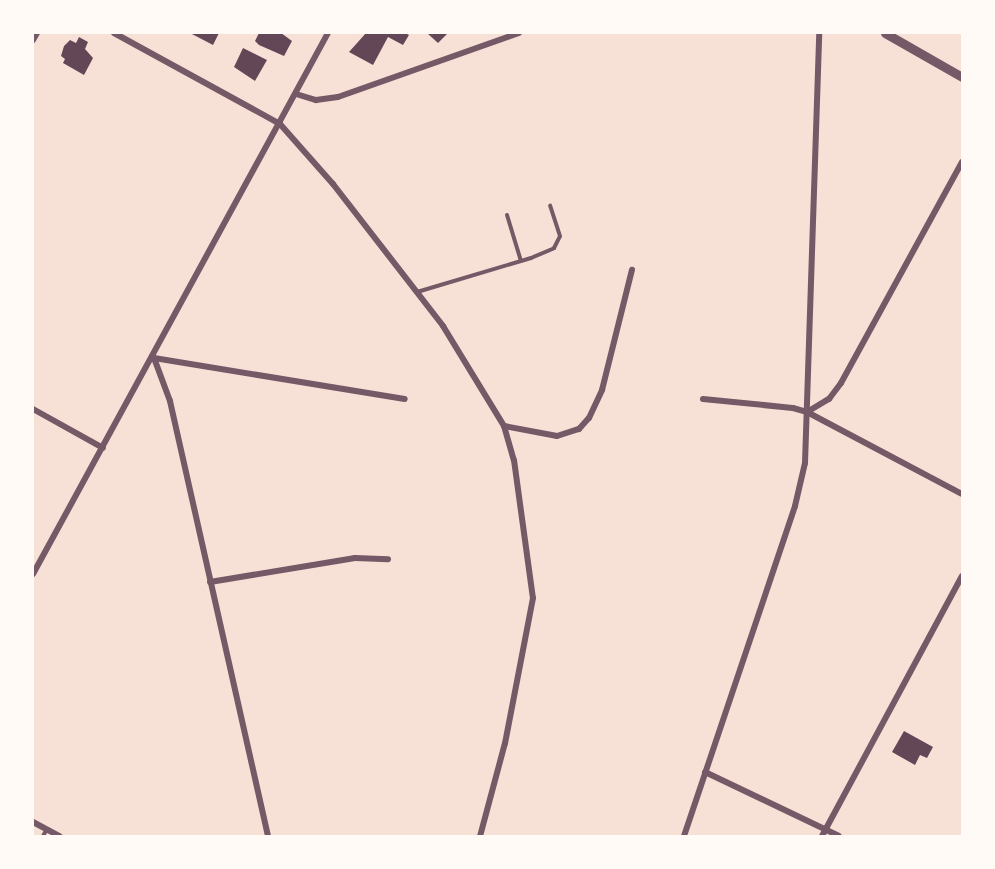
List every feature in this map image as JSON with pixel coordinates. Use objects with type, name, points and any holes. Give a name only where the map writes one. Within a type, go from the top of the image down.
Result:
[{"type":"street","points":[[33,40],[37,33]]},
{"type":"street","points":[[114,33],[280,124],[333,184],[443,326],[504,426],[514,460],[533,598],[506,743],[480,836]]},
{"type":"street","points":[[33,574],[154,358],[328,33]]},
{"type":"street","points":[[296,94],[316,100],[338,97],[519,33]]},
{"type":"street","points":[[684,836],[795,506],[805,463],[819,33]]},
{"type":"street","points":[[885,33],[962,77]]},
{"type":"street","points":[[807,412],[829,399],[842,383],[962,162]]},
{"type":"street","points":[[504,426],[557,436],[579,429],[588,418],[602,390],[632,270]]},
{"type":"street","points":[[154,358],[405,399]]},
{"type":"street","points":[[154,358],[170,401],[268,836]]},
{"type":"street","points":[[703,399],[793,408],[807,412],[962,494]]},
{"type":"street","points":[[33,409],[103,448]]},
{"type":"street","points":[[210,582],[355,558],[388,559]]},
{"type":"street","points":[[822,836],[962,576]]},
{"type":"street","points":[[705,772],[839,836]]},
{"type":"street","points":[[33,822],[59,836]]},
{"type":"lane","points":[[417,292],[521,261],[554,248],[560,236],[550,206]]},
{"type":"lane","points":[[507,215],[521,261]]},
{"type":"lane","points":[[43,836],[47,829]]},
{"type":"building","points":[[190,33],[219,33],[213,45]]},
{"type":"building","points":[[259,33],[281,33],[292,41],[284,56],[259,45],[255,41]]},
{"type":"building","points":[[366,33],[405,33],[409,35],[403,45],[388,37],[373,65],[349,52]]},
{"type":"building","points":[[427,33],[448,33],[438,43]]},
{"type":"building","points":[[79,37],[88,42],[85,49],[93,58],[84,75],[63,63],[65,59],[61,56],[64,46],[70,40],[76,43]]},
{"type":"building","points":[[243,48],[267,60],[255,81],[234,67]]},
{"type":"building","points":[[904,731],[933,747],[927,758],[920,755],[915,765],[892,752]]}]
